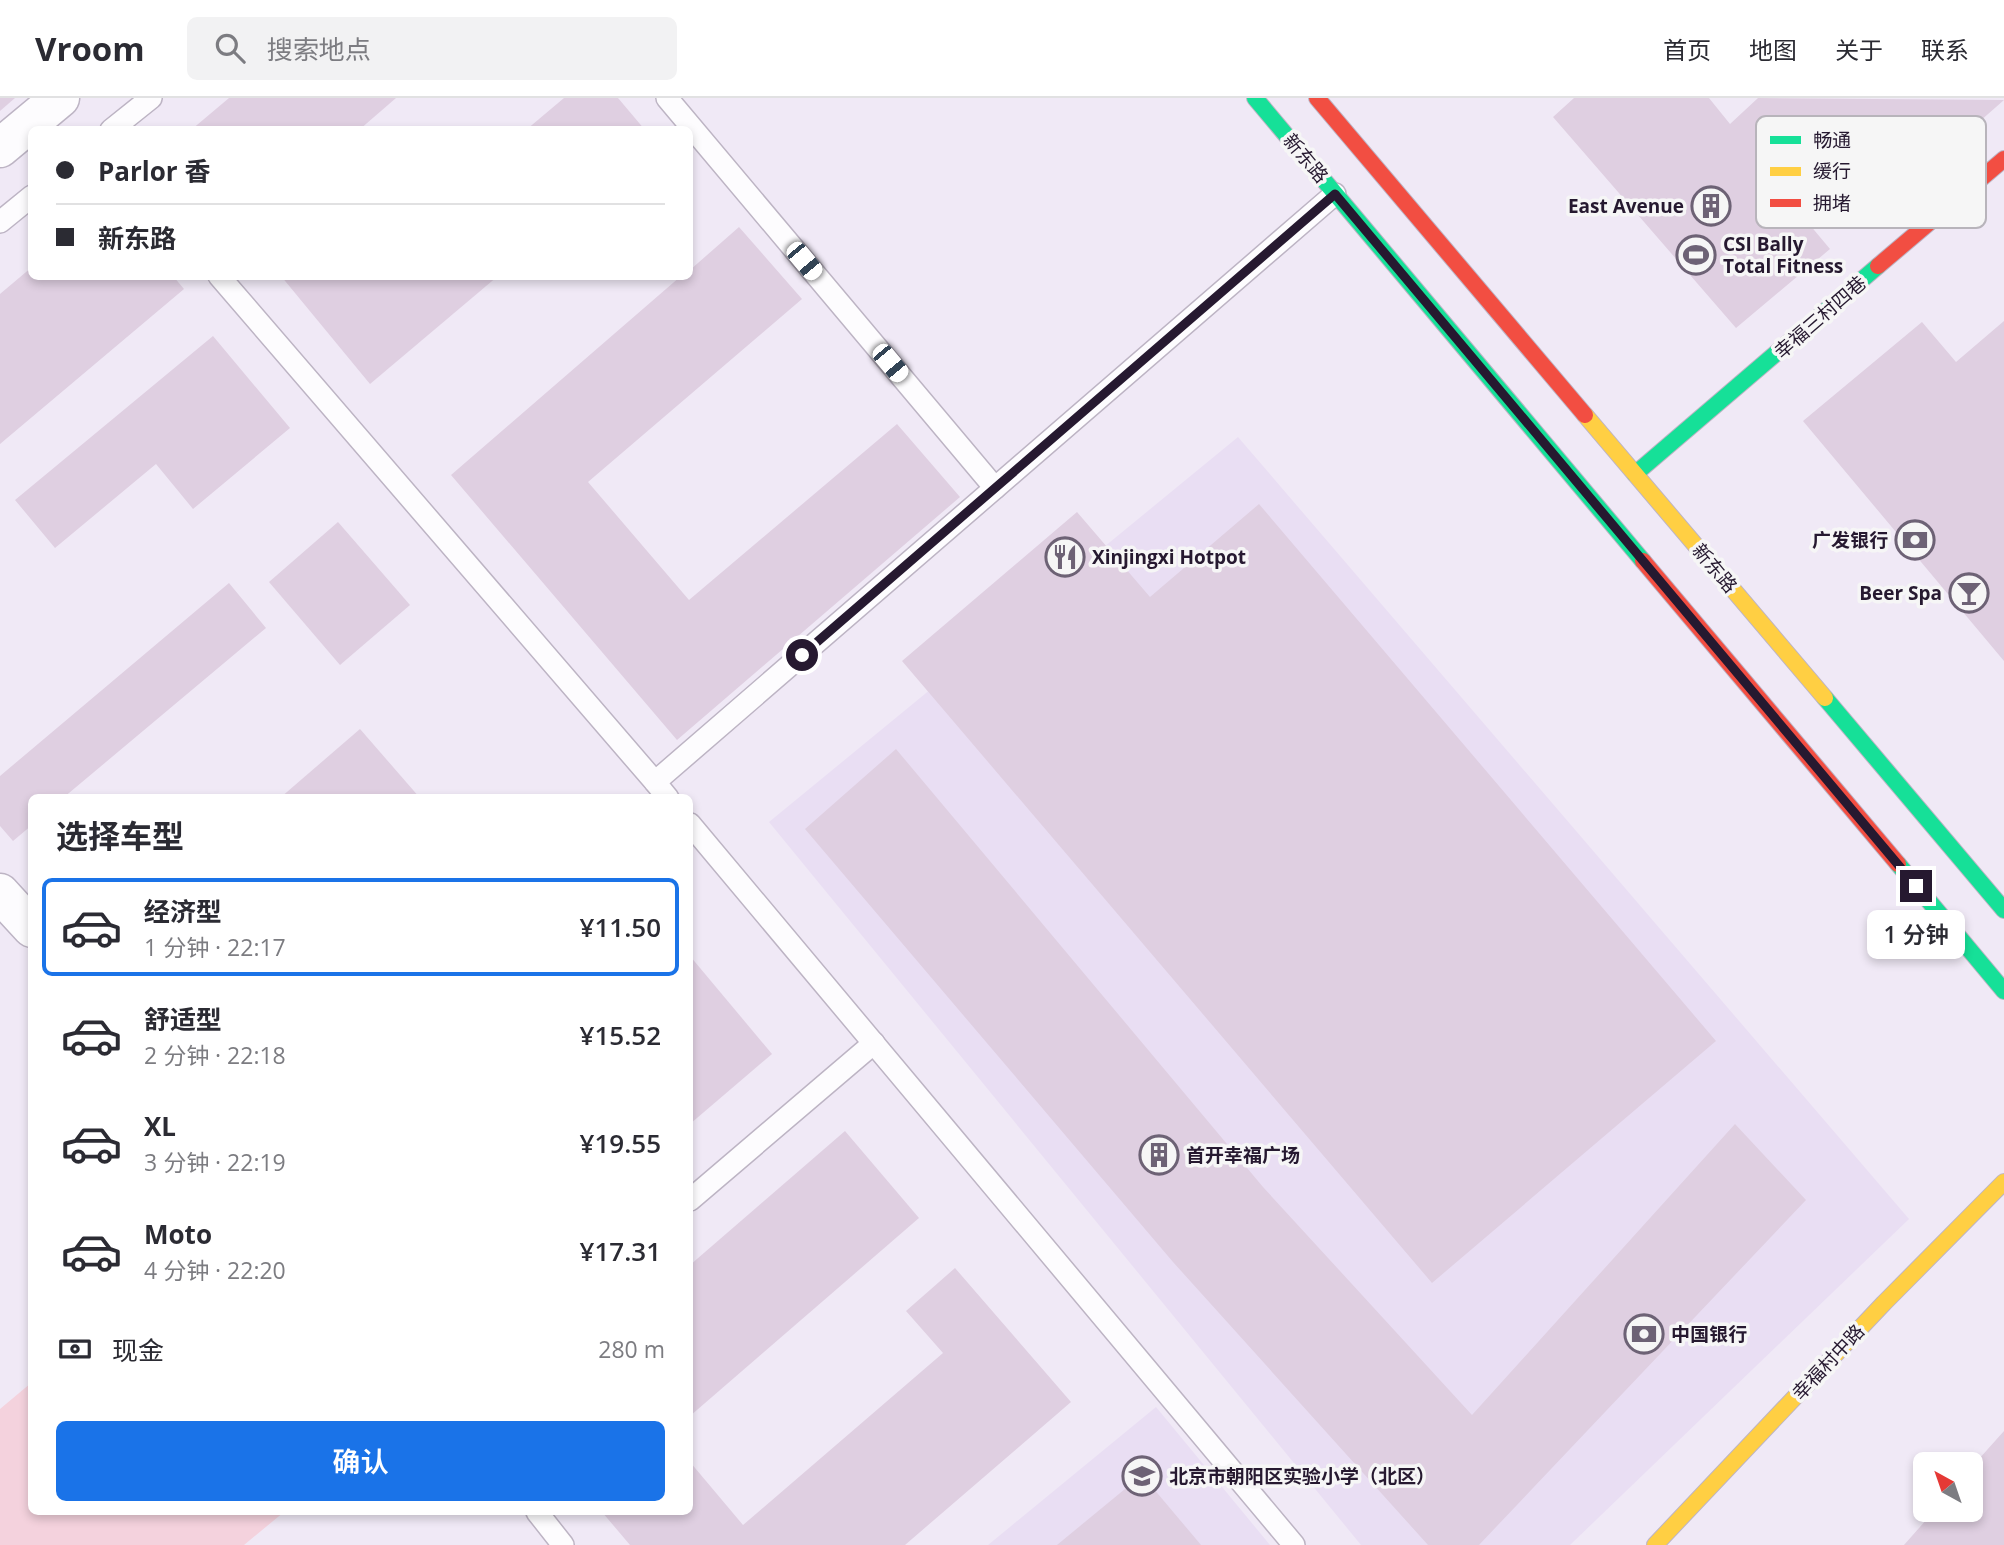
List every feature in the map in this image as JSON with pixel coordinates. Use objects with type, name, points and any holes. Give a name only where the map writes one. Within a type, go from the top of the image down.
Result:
[{"type":"main road","name":"新东路","points":[[1255,98],[2004,991]]},
{"type":"main road","name":"新东路","points":[[1317,98],[2004,910]]},
{"type":"main road","name":"幸福三村四巷","points":[[1986,174],[2004,159]]},
{"type":"main road","name":"幸福三村四巷","points":[[1635,474],[1923,228]]},
{"type":"main road","name":"幸福村中路","points":[[1655,1545],[1884,1303],[2004,1182]]},
{"type":"street","points":[[0,148],[60,98]]},
{"type":"lane","points":[[116,126],[150,98]]},
{"type":"lane","points":[[667,98],[691,126]]},
{"type":"lane","points":[[693,129],[995,488]]},
{"type":"lane","points":[[222,280],[662,790],[995,488],[1335,194]]},
{"type":"lane","points":[[0,222],[28,199]]},
{"type":"lane","points":[[693,828],[1294,1545]]},
{"type":"lane","points":[[693,1197],[874,1043]]},
{"type":"lane","points":[[539,1515],[562,1545]]},
{"type":"shaded area","name":"首开幸福广场","points":[[1238,437],[1909,1219],[1570,1545],[1361,1545],[769,822]]},
{"type":"shaded area","points":[[28,1386],[28,1515],[280,1515],[244,1545],[0,1545],[0,1409]]},
{"type":"shaded area","name":"北京市朝阳区实验小学（北区）","points":[[1156,1407],[1270,1545],[988,1545]]},
{"type":"building","points":[[0,98],[15,98],[0,111]]},
{"type":"building","points":[[229,98],[396,98],[364,126],[196,126]]},
{"type":"building","points":[[564,98],[618,98],[642,126],[531,126]]},
{"type":"building","name":"East Avenue","points":[[1574,98],[1709,98],[1730,124],[1758,98],[2004,100],[1986,116],[1756,116],[1756,228],[1812,228],[1830,249],[1736,328],[1553,117]]},
{"type":"building","points":[[739,227],[802,299],[588,482],[689,600],[897,424],[960,497],[677,740],[451,475],[676,280],[693,280],[693,267]]},
{"type":"building","points":[[28,270],[28,280],[176,280],[184,289],[0,444],[0,294]]},
{"type":"building","points":[[284,280],[493,280],[370,384]]},
{"type":"building","points":[[2004,321],[2004,661],[1803,421],[1922,322],[1956,362]]},
{"type":"building","points":[[213,336],[290,428],[193,509],[156,464],[55,548],[15,500]]},
{"type":"building","points":[[1259,504],[1716,1041],[1432,1283],[902,661],[1077,512],[1150,597]]},
{"type":"building","points":[[338,522],[410,605],[340,665],[269,582]]},
{"type":"building","points":[[229,583],[266,628],[68,794],[28,794],[28,828],[13,841],[0,826],[0,776]]},
{"type":"building","points":[[360,729],[417,794],[285,794]]},
{"type":"building","name":"首开幸福广场","points":[[896,749],[1263,1187],[1472,1415],[1735,1124],[1806,1200],[1479,1545],[1428,1545],[1173,1262],[805,829]]},
{"type":"building","points":[[693,960],[772,1054],[693,1121]]},
{"type":"building","points":[[845,1131],[919,1218],[693,1413],[693,1262]]},
{"type":"building","points":[[955,1268],[1071,1402],[905,1545],[630,1545],[605,1515],[693,1515],[693,1466],[743,1525],[943,1353],[906,1311]]},
{"type":"building","points":[[2004,1431],[2004,1545],[1904,1545],[1924,1522],[1983,1522],[1983,1454]]},
{"type":"building","points":[[1142,1475],[1201,1545],[1057,1545]]},
{"type":"traffic: fast","points":[[1255,98],[1643,561]]},
{"type":"traffic: fast","points":[[1635,474],[1878,266]]},
{"type":"traffic: fast","points":[[1825,698],[2004,910]]},
{"type":"traffic: fast","points":[[1898,864],[2004,991]]},
{"type":"traffic: slow","points":[[1585,415],[1825,698]]},
{"type":"traffic: slow","points":[[1655,1545],[1884,1303],[2004,1182]]},
{"type":"traffic: jam","points":[[1317,98],[1585,415]]},
{"type":"traffic: jam","points":[[1986,174],[2004,159]]},
{"type":"traffic: jam","points":[[1878,266],[1923,228]]},
{"type":"traffic: jam","points":[[1643,561],[1898,864]]},
{"type":"place","name":"East Avenue","points":[[1711,206]]},
{"type":"place","name":"CSI Bally Total Fitness","points":[[1696,255]]},
{"type":"place","name":"广发银行","points":[[1915,540]]},
{"type":"place","name":"Xinjingxi Hotpot","points":[[1065,557]]},
{"type":"place","name":"Beer Spa","points":[[1969,593]]},
{"type":"place","name":"首开幸福广场","points":[[1159,1155]]},
{"type":"place","name":"中国银行","points":[[1644,1334]]},
{"type":"place","name":"北京市朝阳区实验小学（北区）","points":[[1142,1476]]},
{"type":"route","points":[[802,655],[1335,194],[1916,886]]}]
